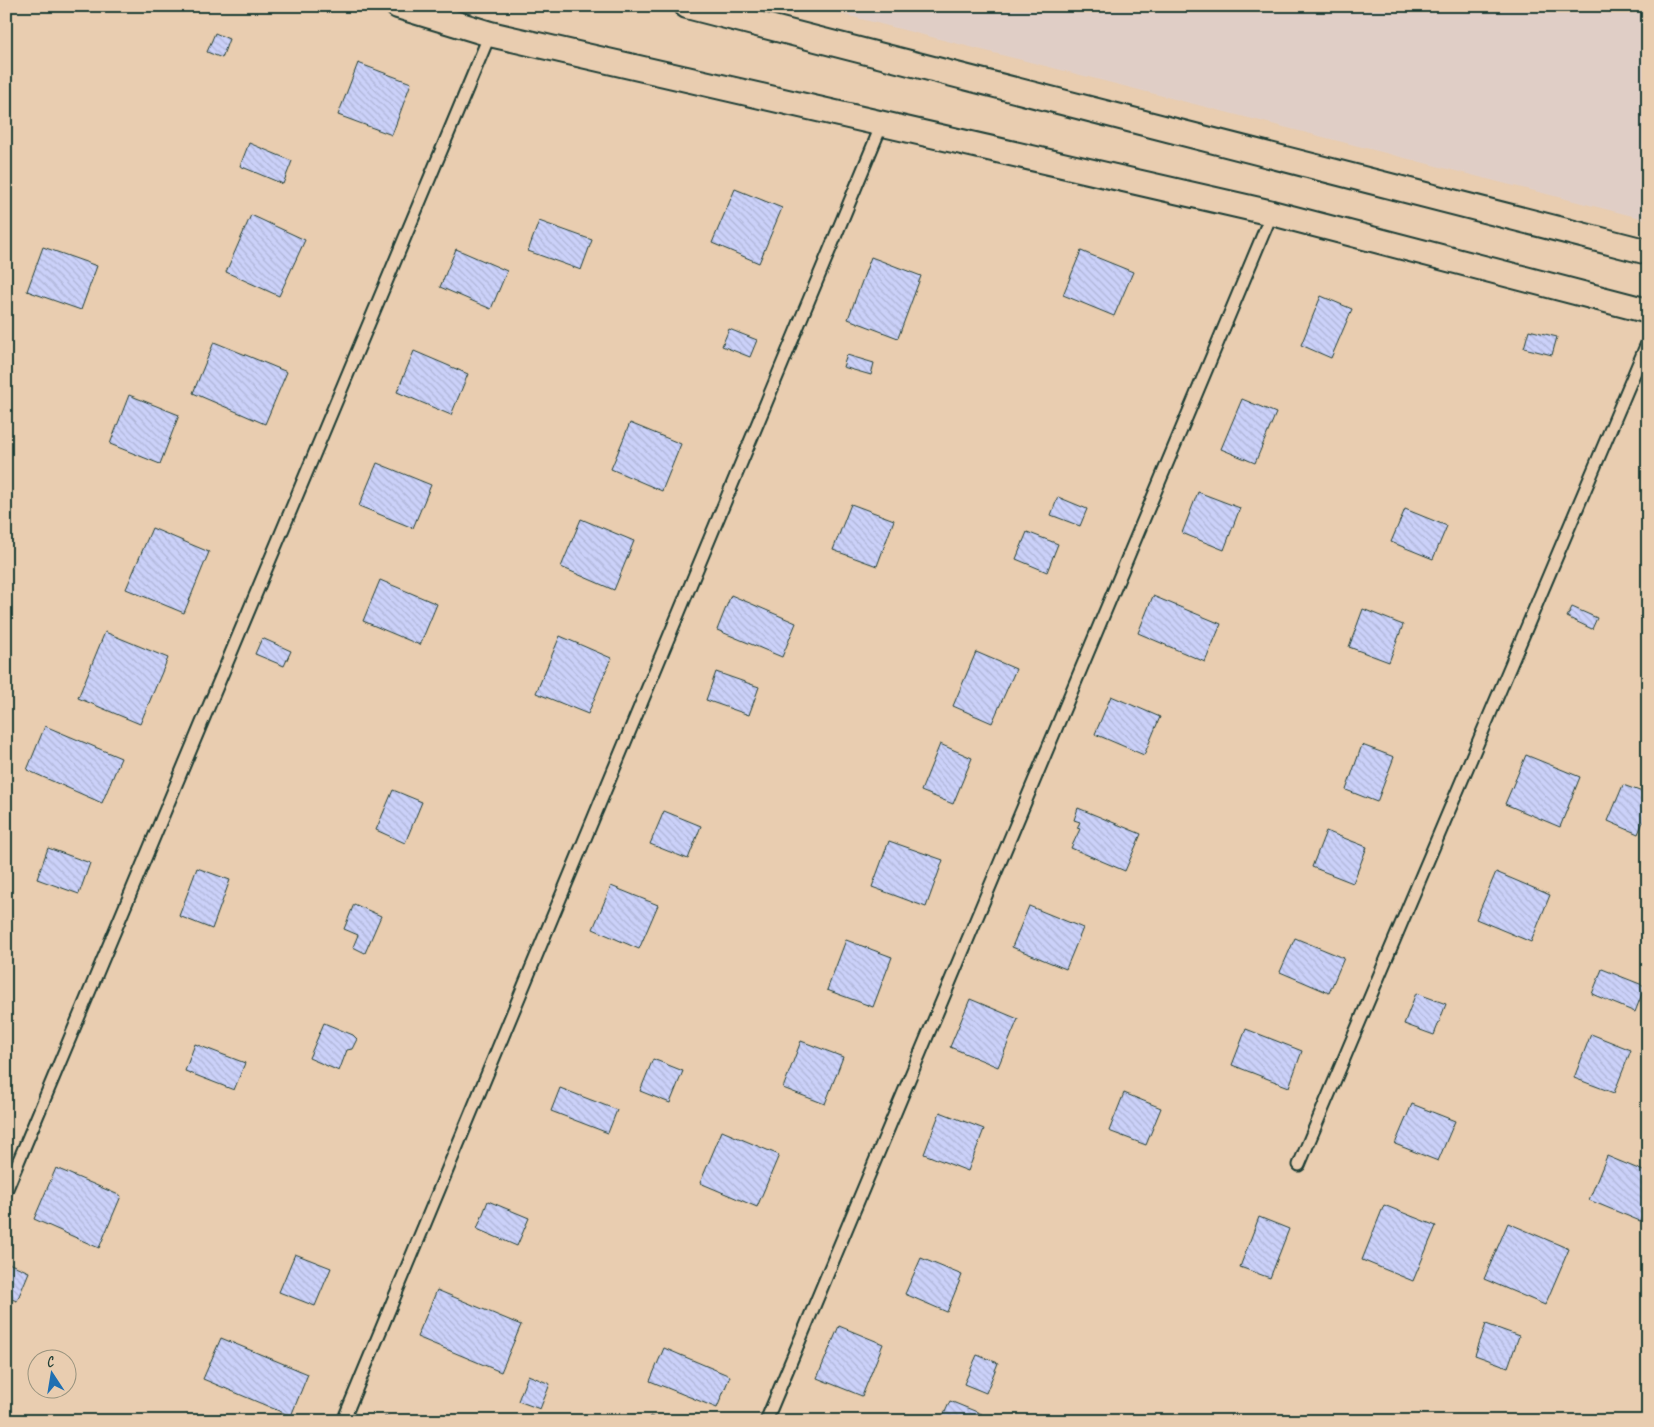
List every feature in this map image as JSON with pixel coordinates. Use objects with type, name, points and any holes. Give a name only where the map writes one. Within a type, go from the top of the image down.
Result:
[{"type":"street","points":[[398,6],[490,34],[1272,213],[1648,311]]},
{"type":"street","points":[[687,6],[1648,252]]},
{"type":"lane","points":[[6,1191],[490,34]]},
{"type":"lane","points":[[343,1421],[882,124]]},
{"type":"lane","points":[[766,1421],[1272,213]]},
{"type":"lane","points":[[1299,1165],[1648,341]]},
{"type":"shaded area","points":[[810,6],[1648,6],[1648,220]]},
{"type":"building","points":[[215,33],[229,39],[222,58],[207,52]]},
{"type":"building","points":[[358,63],[411,83],[392,135],[338,115]]},
{"type":"building","points":[[249,143],[292,161],[283,184],[240,166]]},
{"type":"building","points":[[735,189],[782,208],[759,263],[712,243]]},
{"type":"building","points":[[251,215],[305,240],[279,296],[226,272]]},
{"type":"building","points":[[539,221],[592,240],[581,270],[528,251]]},
{"type":"building","points":[[43,247],[97,266],[81,310],[27,291]]},
{"type":"building","points":[[456,249],[507,271],[491,309],[440,287]]},
{"type":"building","points":[[1081,251],[1133,272],[1114,316],[1063,295]]},
{"type":"building","points":[[871,257],[921,276],[898,338],[848,319]]},
{"type":"building","points":[[1321,296],[1352,309],[1331,358],[1301,345]]},
{"type":"building","points":[[729,329],[757,340],[750,357],[722,346]]},
{"type":"building","points":[[1529,330],[1557,337],[1552,355],[1524,348]]},
{"type":"building","points":[[214,342],[287,372],[265,424],[193,393]]},
{"type":"building","points":[[414,351],[468,374],[451,415],[397,392]]},
{"type":"building","points":[[847,355],[874,363],[871,375],[843,367]]},
{"type":"building","points":[[129,395],[179,415],[160,464],[110,444]]},
{"type":"building","points":[[1242,399],[1276,413],[1255,463],[1221,449]]},
{"type":"building","points":[[630,423],[681,444],[662,491],[611,469]]},
{"type":"building","points":[[377,463],[431,485],[413,528],[359,506]]},
{"type":"building","points":[[1198,492],[1240,508],[1224,550],[1182,533]]},
{"type":"building","points":[[1058,497],[1087,509],[1080,526],[1051,515]]},
{"type":"building","points":[[851,504],[894,520],[877,566],[833,550]]},
{"type":"building","points":[[1405,509],[1447,526],[1433,559],[1391,542]]},
{"type":"building","points":[[581,519],[634,541],[614,590],[561,567]]},
{"type":"building","points":[[152,528],[209,552],[184,613],[126,589]]},
{"type":"building","points":[[1027,532],[1058,544],[1047,572],[1016,559]]},
{"type":"building","points":[[380,580],[437,604],[420,645],[363,621]]},
{"type":"building","points":[[731,595],[796,623],[782,657],[717,630]]},
{"type":"building","points":[[1153,596],[1221,624],[1205,662],[1138,633]]},
{"type":"building","points":[[1572,607],[1597,618],[1592,629],[1567,617]]},
{"type":"building","points":[[1363,609],[1403,625],[1389,662],[1349,647]]},
{"type":"building","points":[[105,632],[168,658],[140,724],[78,698]]},
{"type":"building","points":[[560,636],[611,658],[588,714],[536,693]]},
{"type":"building","points":[[262,638],[291,651],[284,666],[255,654]]},
{"type":"building","points":[[976,652],[1016,669],[992,723],[953,706]]},
{"type":"building","points":[[716,672],[759,687],[749,715],[706,700]]},
{"type":"building","points":[[1111,696],[1160,717],[1144,755],[1095,734]]},
{"type":"building","points":[[45,726],[121,758],[102,803],[27,770]]},
{"type":"building","points":[[940,744],[972,758],[953,804],[921,791]]},
{"type":"building","points":[[1362,745],[1394,757],[1377,802],[1346,790]]},
{"type":"building","points":[[1526,755],[1580,777],[1560,827],[1505,804]]},
{"type":"building","points":[[1623,785],[1648,794],[1648,810],[1638,834],[1608,821]]},
{"type":"building","points":[[393,790],[422,802],[405,843],[376,830]]},
{"type":"building","points":[[1078,808],[1141,834],[1125,871],[1071,848],[1080,829],[1077,828],[1080,822],[1074,820]]},
{"type":"building","points":[[664,811],[701,826],[688,859],[650,844]]},
{"type":"building","points":[[1326,831],[1367,847],[1353,883],[1312,867]]},
{"type":"building","points":[[889,841],[943,860],[926,907],[872,887]]},
{"type":"building","points":[[48,848],[90,863],[79,894],[37,879]]},
{"type":"building","points":[[197,868],[230,880],[212,929],[179,916]]},
{"type":"building","points":[[1496,872],[1550,895],[1531,942],[1476,919]]},
{"type":"building","points":[[611,886],[658,905],[639,949],[593,929]]},
{"type":"building","points":[[354,904],[381,916],[365,953],[353,947],[358,935],[344,929]]},
{"type":"building","points":[[1029,906],[1083,928],[1066,969],[1012,947]]},
{"type":"building","points":[[1295,938],[1344,958],[1329,993],[1280,972]]},
{"type":"building","points":[[846,940],[892,957],[873,1007],[827,990]]},
{"type":"building","points":[[1602,969],[1645,986],[1635,1012],[1592,994]]},
{"type":"building","points":[[1416,993],[1446,1004],[1434,1035],[1404,1024]]},
{"type":"building","points":[[970,999],[1018,1019],[998,1067],[950,1047]]},
{"type":"building","points":[[324,1023],[353,1035],[357,1039],[352,1049],[347,1050],[339,1071],[309,1058]]},
{"type":"building","points":[[1246,1029],[1302,1051],[1289,1087],[1232,1065]]},
{"type":"building","points":[[1591,1034],[1631,1050],[1614,1093],[1574,1078]]},
{"type":"building","points":[[801,1041],[843,1057],[825,1104],[783,1088]]},
{"type":"building","points":[[195,1044],[245,1063],[234,1090],[185,1071]]},
{"type":"building","points":[[653,1059],[683,1071],[670,1103],[640,1091]]},
{"type":"building","points":[[560,1088],[617,1110],[608,1133],[551,1111]]},
{"type":"building","points":[[1124,1093],[1161,1108],[1146,1145],[1109,1131]]},
{"type":"building","points":[[1412,1104],[1455,1121],[1438,1161],[1395,1144]]},
{"type":"building","points":[[940,1112],[984,1129],[968,1171],[924,1154]]},
{"type":"building","points":[[722,1131],[779,1155],[757,1207],[700,1183]]},
{"type":"building","points":[[1607,1156],[1648,1173],[1648,1203],[1640,1221],[1589,1200]]},
{"type":"building","points":[[56,1168],[121,1196],[99,1248],[34,1219]]},
{"type":"building","points":[[488,1201],[529,1218],[517,1246],[477,1229]]},
{"type":"building","points":[[1384,1205],[1436,1226],[1413,1281],[1362,1260]]},
{"type":"building","points":[[1259,1217],[1289,1229],[1270,1278],[1240,1267]]},
{"type":"building","points":[[1508,1223],[1569,1249],[1545,1305],[1484,1279]]},
{"type":"building","points":[[295,1254],[331,1268],[315,1306],[279,1292]]},
{"type":"building","points":[[921,1258],[962,1275],[947,1312],[905,1294]]},
{"type":"building","points":[[6,1262],[29,1272],[17,1301],[6,1297]]},
{"type":"building","points":[[437,1290],[521,1325],[501,1372],[417,1337]]},
{"type":"building","points":[[1486,1324],[1519,1336],[1508,1367],[1475,1355]]},
{"type":"building","points":[[839,1326],[883,1344],[862,1396],[817,1378]]},
{"type":"building","points":[[221,1338],[308,1374],[291,1416],[203,1379]]},
{"type":"building","points":[[664,1348],[730,1376],[717,1408],[650,1381]]},
{"type":"building","points":[[977,1355],[998,1363],[986,1393],[964,1384]]},
{"type":"building","points":[[528,1375],[550,1384],[540,1409],[518,1401]]},
{"type":"building","points":[[950,1401],[982,1414],[979,1421],[941,1421]]},
{"type":"building","points":[[385,1416],[396,1421],[383,1421]]},
{"type":"building","points":[[650,1416],[663,1421],[648,1421]]}]
